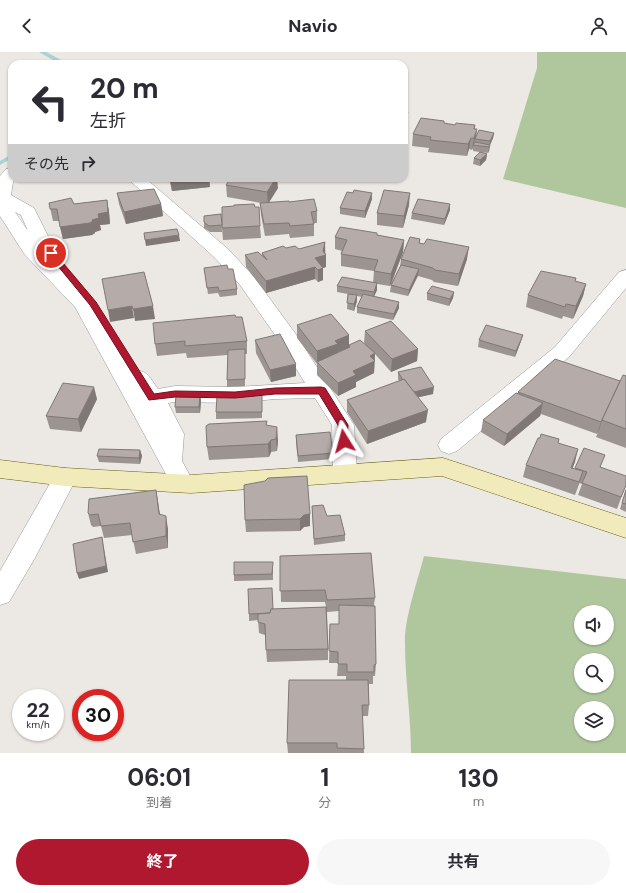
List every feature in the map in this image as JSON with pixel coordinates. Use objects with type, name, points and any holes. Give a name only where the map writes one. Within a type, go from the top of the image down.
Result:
[{"type":"street","points":[[8,178],[5,181],[2,196],[5,210],[32,251],[83,304],[182,484]]},
{"type":"street","points":[[140,182],[221,253],[247,281],[288,338],[343,425],[345,473]]},
{"type":"street","points":[[2,196],[28,212],[43,244],[93,304],[152,398],[165,416],[173,434],[170,461]]},
{"type":"street","points":[[449,445],[562,352],[626,276]]},
{"type":"street","points":[[152,398],[170,394],[235,395],[275,391],[321,390]]},
{"type":"street","points":[[0,469],[65,477],[182,484],[443,467],[626,528]]},
{"type":"street","points":[[0,594],[26,551],[65,477]]},
{"type":"green space","points":[[537,52],[626,52],[626,208],[503,179],[537,68]]},
{"type":"green space","points":[[424,556],[626,579],[626,753],[411,753],[405,633]]},
{"type":"building","points":[[421,118],[444,121],[444,123],[455,125],[456,123],[475,125],[474,129],[477,129],[474,138],[471,138],[468,144],[430,140],[431,137],[413,134]]},
{"type":"building","points":[[479,130],[494,133],[490,141],[475,139]]},
{"type":"building","points":[[475,142],[490,145],[489,147],[473,145]]},
{"type":"building","points":[[480,152],[487,154],[480,160],[474,158]]},
{"type":"building","points":[[228,182],[273,182],[267,192],[226,185]]},
{"type":"building","points":[[154,189],[161,204],[124,212],[117,193]]},
{"type":"building","points":[[354,190],[372,193],[365,211],[340,208],[347,192],[353,193]]},
{"type":"building","points":[[384,190],[410,193],[404,216],[377,213]]},
{"type":"building","points":[[71,198],[74,204],[107,200],[108,212],[98,214],[99,218],[92,220],[93,221],[90,223],[60,227],[57,209],[50,209],[49,203]]},
{"type":"building","points":[[314,199],[317,211],[311,212],[314,224],[290,226],[289,223],[264,224],[260,203]]},
{"type":"building","points":[[418,199],[450,204],[445,219],[412,213]]},
{"type":"building","points":[[254,204],[255,207],[259,207],[260,226],[222,228],[222,207]]},
{"type":"building","points":[[221,214],[222,225],[209,226],[204,222],[204,216]]},
{"type":"building","points":[[340,227],[377,233],[377,235],[404,240],[391,274],[374,271],[378,260],[341,254],[347,240],[335,237]]},
{"type":"building","points":[[177,229],[179,235],[145,240],[144,233]]},
{"type":"building","points":[[410,237],[420,239],[419,243],[424,244],[427,239],[469,247],[459,274],[435,270],[433,268],[401,259]]},
{"type":"building","points":[[325,242],[323,251],[326,255],[315,258],[323,268],[318,270],[315,267],[266,281],[245,255],[258,252],[267,260],[262,253],[283,246],[286,248],[295,246],[299,249]]},
{"type":"building","points":[[227,265],[228,269],[233,269],[237,289],[219,291],[218,287],[207,288],[204,268]]},
{"type":"building","points":[[401,265],[419,269],[409,290],[391,285]]},
{"type":"building","points":[[541,271],[576,278],[575,281],[586,284],[576,306],[566,304],[565,307],[528,295]]},
{"type":"building","points":[[144,272],[153,306],[133,309],[132,306],[108,310],[102,279]]},
{"type":"building","points":[[342,277],[377,283],[374,292],[337,286]]},
{"type":"building","points":[[432,286],[454,292],[450,299],[427,293]]},
{"type":"building","points":[[348,294],[357,295],[354,304],[347,303]]},
{"type":"building","points":[[363,294],[399,302],[394,314],[357,307]]},
{"type":"building","points":[[331,314],[349,335],[335,341],[338,344],[317,351],[297,325]]},
{"type":"building","points":[[235,315],[236,317],[242,317],[247,341],[185,346],[185,341],[155,344],[153,323]]},
{"type":"building","points":[[391,321],[418,349],[392,359],[365,331]]},
{"type":"building","points":[[486,325],[523,335],[516,351],[479,340]]},
{"type":"building","points":[[280,334],[296,364],[270,370],[255,340]]},
{"type":"building","points":[[360,340],[375,353],[370,356],[375,361],[353,371],[356,375],[338,383],[317,362],[350,347],[349,345]]},
{"type":"building","points":[[245,349],[245,379],[227,380],[228,350]]},
{"type":"building","points":[[555,359],[620,381],[601,422],[518,392]]},
{"type":"building","points":[[421,367],[434,387],[414,392],[398,372]]},
{"type":"building","points":[[623,375],[626,376],[626,429],[602,420]]},
{"type":"building","points":[[404,379],[428,410],[368,431],[347,400]]},
{"type":"building","points":[[63,383],[94,387],[78,419],[46,416]]},
{"type":"building","points":[[516,393],[543,403],[507,434],[483,420]]},
{"type":"building","points":[[176,395],[200,395],[199,407],[175,407]]},
{"type":"building","points":[[262,395],[262,412],[216,412],[217,396]]},
{"type":"building","points":[[267,421],[266,425],[277,427],[276,439],[271,440],[268,444],[207,447],[206,426],[209,424]]},
{"type":"building","points":[[330,432],[333,453],[298,456],[296,435]]},
{"type":"building","points":[[541,434],[559,439],[558,443],[578,449],[571,468],[583,471],[579,482],[526,465]]},
{"type":"building","points":[[584,448],[605,455],[600,467],[626,476],[626,485],[621,497],[582,483],[587,472],[575,468]]},
{"type":"building","points":[[99,449],[140,450],[139,458],[97,456]]},
{"type":"building","points":[[307,476],[310,514],[304,515],[300,519],[245,520],[244,485],[265,481],[268,478]]},
{"type":"building","points":[[156,490],[159,514],[166,516],[166,536],[133,542],[130,523],[101,526],[98,514],[90,515],[88,513],[89,499]]},
{"type":"building","points":[[626,490],[626,504],[622,503]]},
{"type":"building","points":[[323,505],[327,516],[340,515],[345,535],[314,539],[312,506]]},
{"type":"building","points":[[102,537],[106,566],[77,573],[73,544]]},
{"type":"building","points":[[371,553],[375,598],[327,600],[325,590],[280,591],[280,556]]},
{"type":"building","points":[[234,562],[273,562],[272,574],[234,575]]},
{"type":"building","points":[[272,588],[273,609],[271,609],[270,613],[249,614],[248,589]]},
{"type":"building","points":[[339,605],[375,606],[376,664],[374,665],[374,672],[347,672],[347,664],[338,664],[338,652],[329,651],[330,624],[339,624]]},
{"type":"building","points":[[326,607],[328,649],[266,650],[265,624],[258,622],[258,614],[270,613],[271,609]]},
{"type":"building","points":[[289,680],[368,680],[369,705],[362,705],[364,749],[337,748],[337,743],[287,743]]},
{"type":"waterway","points":[[42,52],[57,60]]},
{"type":"waterway","points":[[0,163],[8,158]]},
{"type":"route","points":[[51,253],[86,293],[121,346],[152,398],[165,394],[235,395],[275,391],[321,390],[343,425],[344,441]]}]
